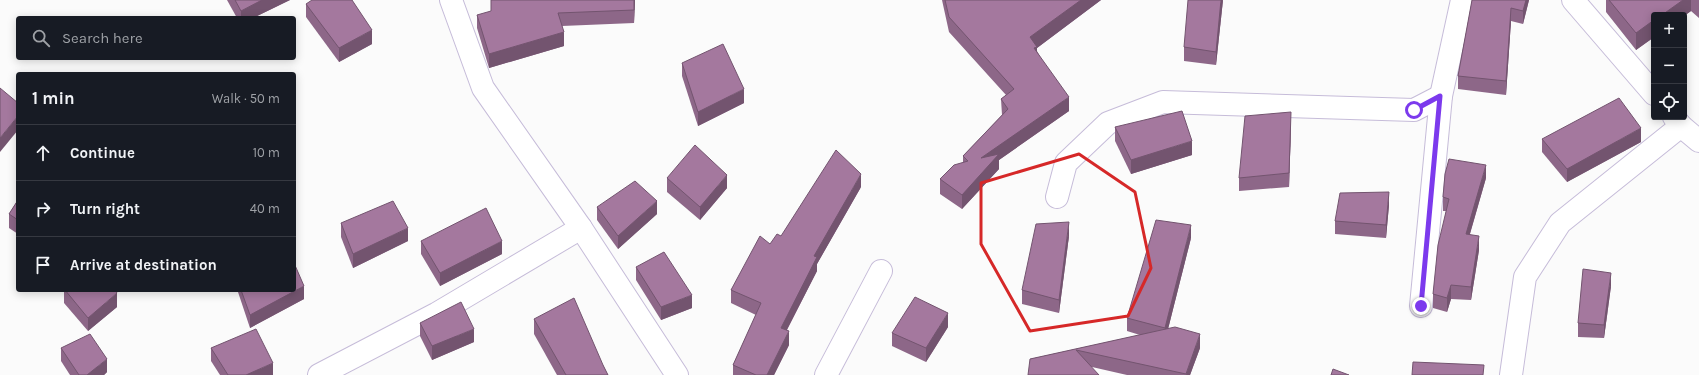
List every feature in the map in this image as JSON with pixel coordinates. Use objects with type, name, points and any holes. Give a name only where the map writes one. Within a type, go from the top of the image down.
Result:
[{"type":"street","points":[[451,0],[483,88],[581,228],[677,375]]},
{"type":"street","points":[[1421,306],[1440,96],[1462,0]]},
{"type":"street","points":[[1574,0],[1651,90]]},
{"type":"street","points":[[1057,197],[1066,163],[1108,123],[1163,102],[1414,110],[1440,96]]},
{"type":"street","points":[[1511,375],[1525,278],[1560,223],[1678,122],[1699,141]]},
{"type":"street","points":[[319,375],[436,314],[581,228]]},
{"type":"street","points":[[826,375],[880,272]]},
{"type":"highlighted area","points":[[1079,154],[1135,192],[1151,268],[1128,316],[1030,331],[981,244],[981,183]]},
{"type":"building","points":[[235,0],[262,0],[241,11]]},
{"type":"building","points":[[312,0],[352,0],[372,30],[339,48],[306,4]]},
{"type":"building","points":[[491,0],[634,0],[634,10],[558,13],[564,32],[489,54],[477,15],[491,11]]},
{"type":"building","points":[[945,0],[1081,0],[1030,37],[1037,47],[1034,48],[1069,97],[981,158],[999,154],[962,195],[940,179],[954,165],[968,161],[963,156],[1008,109],[1001,99],[1014,89],[949,17]]},
{"type":"building","points":[[1188,0],[1221,0],[1216,52],[1184,47]]},
{"type":"building","points":[[1472,0],[1526,0],[1523,11],[1511,8],[1506,81],[1458,76]]},
{"type":"building","points":[[1609,0],[1683,0],[1666,12],[1651,12],[1651,22],[1636,33]]},
{"type":"building","points":[[723,44],[744,89],[698,112],[682,63]]},
{"type":"building","points":[[0,88],[16,101],[16,118],[0,138]]},
{"type":"building","points":[[1619,98],[1641,128],[1567,169],[1542,139]]},
{"type":"building","points":[[1182,111],[1192,141],[1131,160],[1115,127]]},
{"type":"building","points":[[1291,112],[1289,173],[1239,178],[1245,116]]},
{"type":"building","points":[[695,145],[727,175],[700,207],[667,178]]},
{"type":"building","points":[[836,150],[861,174],[814,256],[817,257],[781,328],[789,331],[767,375],[756,375],[733,365],[761,303],[731,290],[760,236],[770,244],[777,234],[781,236]]},
{"type":"building","points":[[1449,159],[1486,165],[1466,234],[1479,236],[1471,287],[1451,285],[1447,298],[1433,294],[1438,245],[1449,199],[1443,197],[1445,174]]},
{"type":"building","points":[[635,181],[657,201],[618,236],[597,207]]},
{"type":"building","points":[[1389,192],[1386,225],[1335,221],[1340,193]]},
{"type":"building","points":[[393,201],[408,228],[353,254],[341,223]]},
{"type":"building","points":[[16,203],[16,219],[9,214]]},
{"type":"building","points":[[486,208],[502,241],[440,273],[421,241]]},
{"type":"building","points":[[1156,220],[1191,225],[1165,328],[1127,318]]},
{"type":"building","points":[[1069,222],[1059,300],[1022,290],[1036,224]]},
{"type":"building","points":[[664,252],[692,295],[661,307],[636,267]]},
{"type":"building","points":[[296,268],[304,286],[296,290]]},
{"type":"building","points":[[1583,269],[1611,273],[1604,325],[1578,323]]},
{"type":"building","points":[[67,292],[116,292],[117,293],[88,318]]},
{"type":"building","points":[[242,292],[293,292],[250,315]]},
{"type":"building","points":[[915,297],[948,313],[926,348],[892,333]]},
{"type":"building","points":[[574,298],[608,375],[566,375],[534,319]]},
{"type":"building","points":[[461,302],[474,329],[432,346],[420,323]]},
{"type":"building","points":[[1175,327],[1200,334],[1186,374],[1076,350],[1099,375],[1028,375],[1030,359]]},
{"type":"building","points":[[256,329],[273,363],[246,375],[228,375],[211,348]]},
{"type":"building","points":[[90,334],[107,359],[87,375],[79,375],[61,348]]},
{"type":"building","points":[[1413,362],[1484,365],[1483,375],[1412,375]]},
{"type":"building","points":[[1333,369],[1349,375],[1331,375]]},
{"type":"route","points":[[1414,110],[1440,96],[1421,306]]}]
